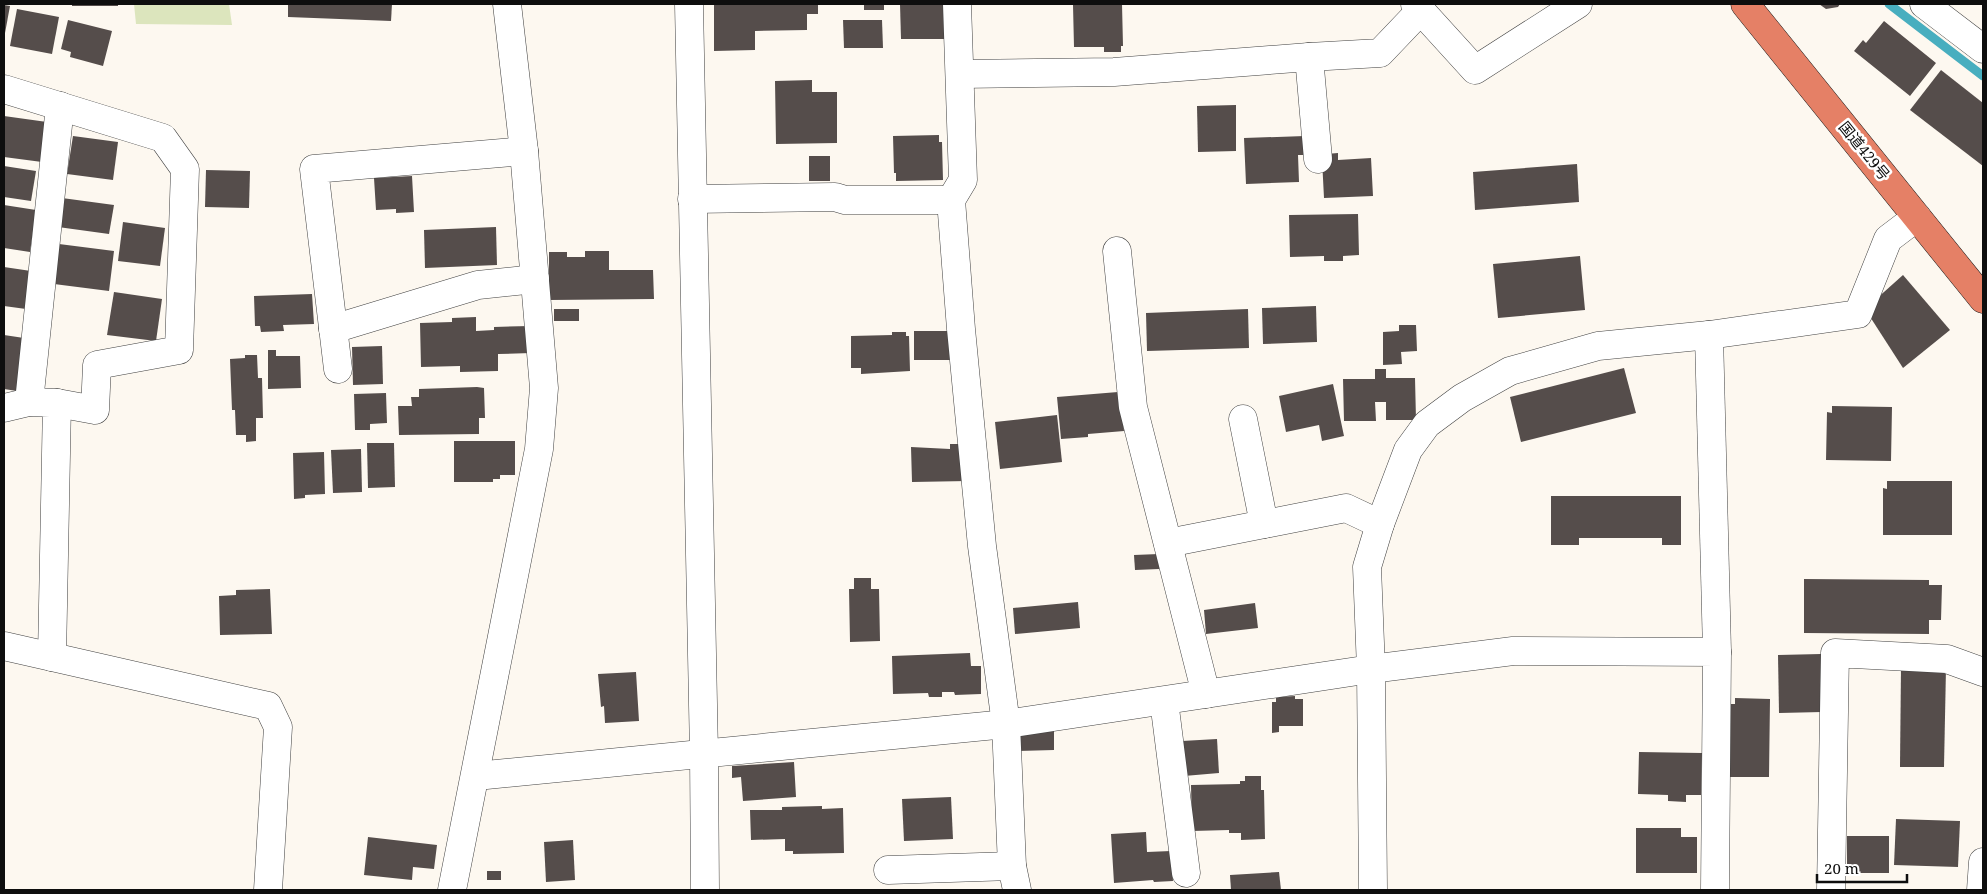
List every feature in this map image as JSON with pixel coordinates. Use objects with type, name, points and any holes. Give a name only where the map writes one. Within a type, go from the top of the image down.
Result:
[{"type":"highway","name":"国道429号","points":[[1745,4],[1983,299]]},
{"type":"street","points":[[452,890],[539,449],[544,388],[524,151],[507,4]]},
{"type":"street","points":[[689,4],[705,890]]},
{"type":"street","points":[[888,870],[1014,878],[1006,724],[982,546],[951,200],[963,180],[957,4]]},
{"type":"street","points":[[960,74],[1114,72],[1380,53],[1418,7],[1475,70],[1578,4]]},
{"type":"street","points":[[1924,4],[1983,49]]},
{"type":"street","points":[[1309,57],[1318,159]]},
{"type":"street","points":[[4,89],[60,106],[163,138],[185,169],[179,350],[98,365],[95,410],[58,403],[16,405],[60,106]]},
{"type":"street","points":[[338,369],[314,169],[524,151]]},
{"type":"street","points":[[692,199],[835,197],[845,200],[951,200]]},
{"type":"street","points":[[1373,890],[1371,669],[1366,567],[1408,450],[1427,424],[1462,398],[1510,371],[1598,346],[1709,335],[1858,314],[1888,239],[1917,217]]},
{"type":"street","points":[[1117,251],[1133,407],[1206,694]]},
{"type":"street","points":[[333,329],[478,285],[535,279]]},
{"type":"street","points":[[1709,335],[1717,652],[1715,890]]},
{"type":"street","points":[[52,657],[58,403]]},
{"type":"street","points":[[1243,419],[1264,524]]},
{"type":"street","points":[[1168,542],[1346,508],[1380,524]]},
{"type":"street","points":[[4,646],[268,706],[278,727],[268,890]]},
{"type":"street","points":[[476,776],[1006,724],[1371,669],[1513,651],[1717,652]]},
{"type":"street","points":[[1831,890],[1835,653],[1947,659],[1983,672]]},
{"type":"street","points":[[1164,701],[1186,874]]},
{"type":"street","points":[[1981,890],[1983,862]]},
{"type":"green space","points":[[134,4],[229,4],[232,25],[136,24]]},
{"type":"building","points":[[72,4],[118,4],[118,6],[72,6]]},
{"type":"building","points":[[288,4],[392,4],[391,21],[288,17]]},
{"type":"building","points":[[714,4],[818,4],[818,14],[807,14],[807,30],[755,31],[755,50],[714,51]]},
{"type":"building","points":[[864,4],[884,4],[884,10],[864,10]]},
{"type":"building","points":[[900,4],[946,4],[946,39],[901,39]]},
{"type":"building","points":[[1122,4],[1123,46],[1121,46],[1121,52],[1104,52],[1104,47],[1074,47],[1073,5]]},
{"type":"building","points":[[1819,4],[1840,4],[1838,7],[1826,9]]},
{"type":"building","points":[[4,5],[10,6],[5,33],[4,33]]},
{"type":"building","points":[[17,9],[59,17],[52,54],[10,46]]},
{"type":"building","points":[[68,20],[112,31],[103,66],[70,57],[71,52],[61,49]]},
{"type":"building","points":[[843,20],[882,20],[883,48],[844,48]]},
{"type":"building","points":[[1884,21],[1936,63],[1910,96],[1854,51],[1863,40],[1866,43]]},
{"type":"building","points":[[1941,70],[1983,103],[1983,166],[1910,110]]},
{"type":"building","points":[[812,80],[812,92],[837,92],[837,143],[776,144],[775,81]]},
{"type":"building","points":[[1236,105],[1236,151],[1198,152],[1197,106]]},
{"type":"building","points":[[4,116],[47,122],[42,162],[4,157]]},
{"type":"building","points":[[939,135],[939,142],[942,142],[943,180],[896,181],[893,136]]},
{"type":"building","points":[[73,136],[118,142],[113,180],[67,174]]},
{"type":"building","points":[[1305,136],[1306,155],[1298,155],[1299,182],[1246,184],[1244,138]]},
{"type":"building","points":[[1338,153],[1338,160],[1371,158],[1373,196],[1324,198],[1322,159],[1326,154]]},
{"type":"building","points":[[809,156],[830,156],[830,181],[809,181]]},
{"type":"building","points":[[1577,164],[1579,202],[1475,210],[1473,172]]},
{"type":"building","points":[[4,166],[36,171],[31,201],[4,197]]},
{"type":"building","points":[[206,170],[250,171],[249,208],[205,207]]},
{"type":"building","points":[[412,176],[414,212],[396,213],[396,209],[376,210],[374,178]]},
{"type":"building","points":[[62,198],[114,205],[109,234],[58,227]]},
{"type":"building","points":[[4,205],[36,210],[30,252],[4,248]]},
{"type":"building","points":[[1358,214],[1359,255],[1343,256],[1343,261],[1324,261],[1324,256],[1290,257],[1289,215]]},
{"type":"building","points":[[123,222],[165,228],[160,266],[118,261]]},
{"type":"building","points":[[496,227],[497,265],[425,268],[424,230]]},
{"type":"building","points":[[59,244],[114,251],[109,291],[54,284]]},
{"type":"building","points":[[585,251],[609,251],[609,270],[653,270],[654,299],[549,300],[549,252],[567,252],[567,257],[585,257]]},
{"type":"building","points":[[1580,256],[1585,310],[1498,318],[1493,264]]},
{"type":"building","points":[[4,267],[31,271],[26,309],[4,306]]},
{"type":"building","points":[[1903,275],[1950,330],[1903,368],[1865,309]]},
{"type":"building","points":[[114,292],[162,299],[156,341],[107,335]]},
{"type":"building","points":[[312,294],[314,324],[283,325],[284,331],[261,332],[260,326],[255,326],[254,296]]},
{"type":"building","points":[[1316,306],[1317,342],[1263,344],[1262,308]]},
{"type":"building","points":[[554,309],[579,309],[579,321],[554,321]]},
{"type":"building","points":[[1248,309],[1249,348],[1147,351],[1146,313]]},
{"type":"building","points":[[476,317],[476,331],[494,330],[494,327],[530,326],[531,353],[498,354],[498,371],[460,372],[460,366],[421,367],[420,323],[452,322],[452,318]]},
{"type":"building","points":[[1399,325],[1416,325],[1417,351],[1401,352],[1402,364],[1383,365],[1383,332],[1399,331]]},
{"type":"building","points":[[914,331],[955,331],[956,360],[914,360]]},
{"type":"building","points":[[892,332],[906,332],[906,336],[909,336],[910,371],[861,374],[861,368],[851,368],[851,336],[892,335]]},
{"type":"building","points":[[4,335],[24,338],[17,391],[4,389]]},
{"type":"building","points":[[382,346],[383,384],[353,385],[352,347]]},
{"type":"building","points":[[268,350],[276,350],[276,356],[300,356],[301,388],[268,389]]},
{"type":"building","points":[[245,355],[257,355],[258,378],[262,378],[263,418],[256,418],[256,441],[246,442],[246,435],[236,435],[235,410],[232,410],[230,359],[245,358]]},
{"type":"building","points":[[1624,368],[1636,413],[1521,442],[1510,397]]},
{"type":"building","points":[[1375,369],[1386,369],[1386,378],[1415,378],[1416,420],[1386,420],[1386,402],[1375,402],[1376,421],[1344,421],[1343,379],[1375,379]]},
{"type":"building","points":[[1333,384],[1344,436],[1322,441],[1319,425],[1286,432],[1279,396]]},
{"type":"building","points":[[484,388],[485,418],[479,418],[479,434],[399,435],[398,406],[412,406],[411,397],[419,397],[419,389]]},
{"type":"building","points":[[1118,392],[1119,409],[1122,408],[1124,431],[1088,434],[1088,437],[1061,439],[1057,397]]},
{"type":"building","points":[[386,393],[387,423],[370,424],[370,430],[355,430],[354,394]]},
{"type":"building","points":[[1832,406],[1892,407],[1891,461],[1826,460],[1827,412],[1832,413]]},
{"type":"building","points":[[1057,415],[1062,462],[1000,469],[995,422]]},
{"type":"building","points":[[454,441],[515,441],[515,475],[500,475],[500,479],[493,479],[493,482],[454,482]]},
{"type":"building","points":[[367,443],[394,443],[395,487],[368,488]]},
{"type":"building","points":[[950,444],[967,444],[968,481],[912,482],[911,447],[950,449]]},
{"type":"building","points":[[361,449],[362,492],[333,493],[331,450]]},
{"type":"building","points":[[324,452],[325,494],[305,495],[305,498],[294,499],[293,453]]},
{"type":"building","points":[[1887,481],[1952,481],[1952,535],[1883,535],[1883,488],[1887,489]]},
{"type":"building","points":[[1551,496],[1681,496],[1681,545],[1662,545],[1662,538],[1579,538],[1579,545],[1551,545]]},
{"type":"building","points":[[1159,554],[1159,569],[1135,570],[1134,555]]},
{"type":"building","points":[[854,578],[871,578],[871,589],[879,589],[880,641],[850,642],[849,589],[854,589]]},
{"type":"building","points":[[1804,579],[1929,580],[1929,585],[1942,585],[1941,620],[1929,620],[1929,634],[1804,633]]},
{"type":"building","points":[[270,589],[272,634],[220,635],[219,596],[236,595],[236,590]]},
{"type":"building","points":[[1078,602],[1080,628],[1015,634],[1013,608]]},
{"type":"building","points":[[1255,603],[1258,628],[1206,634],[1204,610]]},
{"type":"building","points":[[970,653],[971,666],[981,666],[981,694],[955,695],[954,692],[942,692],[942,697],[929,697],[928,693],[893,694],[892,656]]},
{"type":"building","points":[[1821,654],[1822,712],[1779,713],[1778,655]]},
{"type":"building","points":[[1901,667],[1946,668],[1944,767],[1900,767]]},
{"type":"building","points":[[636,672],[639,721],[605,723],[604,706],[601,707],[598,674]]},
{"type":"building","points":[[1295,696],[1295,699],[1303,699],[1303,726],[1279,726],[1279,732],[1272,733],[1272,702],[1276,702],[1276,697]]},
{"type":"building","points":[[1735,698],[1770,699],[1769,777],[1729,777],[1730,704],[1735,704]]},
{"type":"building","points":[[1054,729],[1054,750],[1018,751],[1017,730]]},
{"type":"building","points":[[1217,739],[1219,773],[1184,776],[1182,741]]},
{"type":"building","points":[[1639,752],[1702,753],[1701,795],[1686,795],[1686,802],[1668,801],[1668,795],[1638,794]]},
{"type":"building","points":[[794,762],[796,797],[743,801],[741,777],[732,778],[732,766]]},
{"type":"building","points":[[1245,776],[1261,776],[1261,790],[1264,790],[1265,839],[1241,840],[1241,833],[1229,833],[1229,830],[1192,831],[1191,785],[1240,784],[1240,781],[1245,781]]},
{"type":"building","points":[[951,797],[953,839],[904,841],[902,799]]},
{"type":"building","points":[[822,806],[822,809],[843,808],[844,853],[793,854],[793,851],[785,851],[785,839],[751,840],[750,810],[782,810],[782,807]]},
{"type":"building","points":[[1896,819],[1960,821],[1958,867],[1894,865]]},
{"type":"building","points":[[1636,828],[1681,828],[1681,837],[1697,837],[1697,873],[1636,873]]},
{"type":"building","points":[[1146,832],[1147,852],[1171,851],[1173,881],[1154,882],[1153,880],[1114,883],[1111,834]]},
{"type":"building","points":[[1847,836],[1889,836],[1889,873],[1847,873]]},
{"type":"building","points":[[368,837],[437,845],[434,869],[413,867],[412,880],[364,875]]},
{"type":"building","points":[[573,840],[575,880],[546,882],[544,842]]},
{"type":"building","points":[[487,871],[501,871],[501,880],[487,880]]},
{"type":"building","points":[[1279,872],[1281,890],[1231,890],[1230,875]]},
{"type":"waterway","points":[[1889,4],[1983,76]]}]
